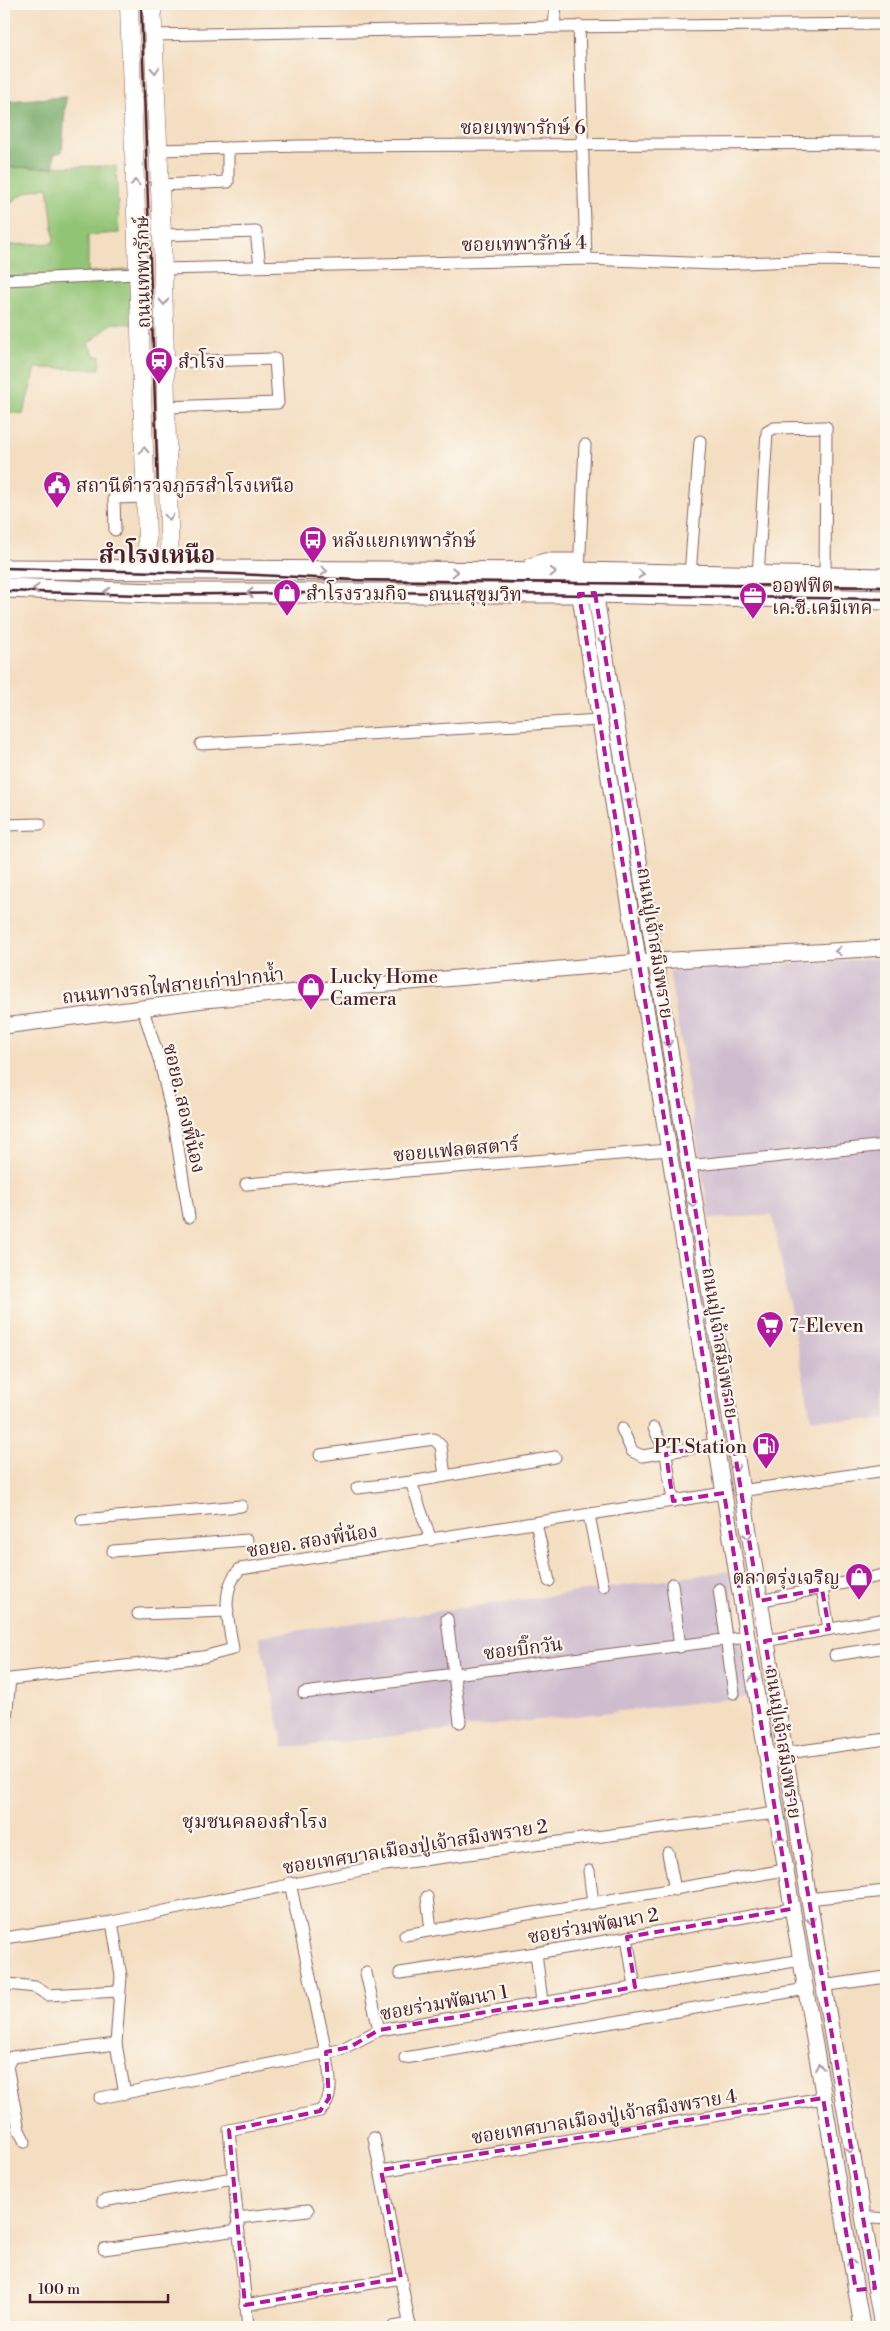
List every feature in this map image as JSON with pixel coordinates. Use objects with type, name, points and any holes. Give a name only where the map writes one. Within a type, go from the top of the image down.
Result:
[{"type":"highway","points":[[148,569],[156,594]]},
{"type":"highway","name":"ถนนสุขุมวิท","points":[[4,570],[170,569],[528,572],[581,569],[690,575],[886,578]]},
{"type":"highway","points":[[156,594],[170,569]]},
{"type":"highway","points":[[68,570],[68,591]]},
{"type":"highway","name":"ถนนสุขุมวิท","points":[[7,590],[156,594],[587,594],[886,600]]},
{"type":"main road","name":"ถนนเทพารักษ์","points":[[129,4],[148,569]]},
{"type":"main road","name":"ถนนเทพารักษ์","points":[[152,4],[162,235],[170,569]]},
{"type":"main road","name":"ถนนปู่เจ้าสมิงพราย","points":[[581,569],[655,961],[688,1166],[698,1284],[724,1493],[791,1909],[862,2327]]},
{"type":"main road","name":"ถนนปู่เจ้าสมิงพราย","points":[[587,594],[600,720],[669,1150],[740,1491],[844,2117],[862,2217],[880,2287],[882,2327]]},
{"type":"main road","name":"ถนนทางรถไฟสายเก่าปากน้ำ","points":[[4,1026],[142,1007],[639,962],[886,948]]},
{"type":"main road","points":[[724,1493],[740,1491]]},
{"type":"main road","points":[[803,1974],[820,1979]]},
{"type":"main road","points":[[827,2120],[844,2117]]},
{"type":"main road","points":[[856,2290],[880,2287]]},
{"type":"street","points":[[554,27],[556,4]]},
{"type":"street","points":[[154,35],[580,26],[886,24]]},
{"type":"street","points":[[580,26],[581,143],[586,259]]},
{"type":"street","name":"ซอยเทพารักษ์ 6","points":[[159,150],[581,143],[886,143]]},
{"type":"street","points":[[160,185],[228,182],[228,148]]},
{"type":"street","points":[[162,235],[256,232],[260,266]]},
{"type":"street","name":"ซอยเทพารักษ์ 4","points":[[163,269],[586,259],[715,264],[825,260],[886,262]]},
{"type":"street","points":[[4,280],[138,274]]},
{"type":"street","points":[[165,362],[276,359],[278,403],[166,407]]},
{"type":"street","points":[[758,576],[767,432],[774,428],[826,427],[825,577]]},
{"type":"street","points":[[690,575],[700,441]]},
{"type":"street","points":[[581,569],[585,445]]},
{"type":"street","points":[[115,530],[114,498],[146,497]]},
{"type":"street","points":[[201,744],[600,720]]},
{"type":"street","points":[[4,825],[40,824]]},
{"type":"street","name":"ซอยอ. สองพี่น้อง","points":[[142,1007],[160,1062],[174,1122],[189,1217]]},
{"type":"street","points":[[688,1166],[886,1145]]},
{"type":"street","name":"ซอยแฟลตสตาร์","points":[[246,1184],[669,1150]]},
{"type":"street","points":[[654,1428],[666,1454],[673,1501]]},
{"type":"street","points":[[622,1429],[632,1450],[636,1455],[642,1456],[666,1454],[717,1444]]},
{"type":"street","points":[[320,1455],[434,1439],[441,1446],[445,1476]]},
{"type":"street","points":[[357,1488],[411,1482],[555,1457]]},
{"type":"street","points":[[740,1491],[886,1470]]},
{"type":"street","points":[[411,1482],[431,1540]]},
{"type":"street","name":"ซอยอ. สองพี่น้อง","points":[[4,1738],[7,1677],[204,1657],[233,1649],[228,1611],[229,1588],[232,1577],[240,1569],[724,1493]]},
{"type":"street","points":[[82,1520],[241,1506]]},
{"type":"street","points":[[589,1514],[603,1586]]},
{"type":"street","points":[[536,1523],[549,1581]]},
{"type":"street","points":[[113,1551],[247,1540]]},
{"type":"street","points":[[759,1601],[822,1589],[832,1584],[886,1575]]},
{"type":"street","points":[[672,1584],[680,1647]]},
{"type":"street","points":[[719,1589],[734,1693]]},
{"type":"street","points":[[822,1589],[829,1629]]},
{"type":"street","points":[[138,1614],[228,1611]]},
{"type":"street","points":[[447,1619],[460,1722]]},
{"type":"street","points":[[765,1641],[886,1619]]},
{"type":"street","name":"ซอยบิ๊กวัน","points":[[304,1693],[680,1647],[747,1637]]},
{"type":"street","points":[[835,1655],[886,1647]]},
{"type":"street","points":[[766,1756],[886,1739]]},
{"type":"street","name":"ซอยเทศบาลเมืองปู่เจ้าสมิงพราย 2","points":[[4,1938],[112,1922],[290,1883],[385,1865],[776,1813]]},
{"type":"street","points":[[668,1853],[675,1890]]},
{"type":"street","points":[[589,1870],[593,1903]]},
{"type":"street","points":[[405,1935],[785,1870]]},
{"type":"street","points":[[248,2327],[228,2130],[320,2111],[329,2098],[330,2076],[326,2052],[290,1883]]},
{"type":"street","points":[[807,1899],[886,1891]]},
{"type":"street","points":[[426,1897],[431,1930]]},
{"type":"street","name":"ซอยร่วมพัฒนา 2","points":[[400,1973],[536,1953],[791,1909]]},
{"type":"street","points":[[112,1922],[121,1976],[118,1991],[116,2044],[125,2094]]},
{"type":"street","points":[[627,1937],[635,1987]]},
{"type":"street","points":[[536,1953],[542,2002]]},
{"type":"street","points":[[366,1973],[379,2030]]},
{"type":"street","points":[[405,2058],[803,1974]]},
{"type":"street","name":"ซอยร่วมพัฒนา 1","points":[[100,2098],[350,2047],[379,2030],[635,1987],[803,1974]]},
{"type":"street","points":[[820,1979],[886,1976]]},
{"type":"street","points":[[8,1984],[35,1987],[48,1995],[118,1991]]},
{"type":"street","points":[[25,2142],[19,2130],[5,2069],[12,2057],[116,2044]]},
{"type":"street","name":"ซอยเทศบาลเมืองปู่เจ้าสมิงพราย 4","points":[[385,2170],[824,2098]]},
{"type":"street","points":[[374,2138],[385,2170],[410,2326],[393,2327]]},
{"type":"street","points":[[103,2201],[233,2178]]},
{"type":"street","points":[[104,2249],[308,2210]]},
{"type":"street","points":[[862,2217],[886,2219]]},
{"type":"street","points":[[246,2305],[401,2278]]},
{"type":"highlighted area","points":[[595,593],[759,1601],[822,1589],[829,1629],[765,1641],[875,2288],[856,2290],[823,2098],[381,2170],[401,2278],[245,2305],[229,2130],[320,2111],[329,2098],[326,2052],[350,2047],[379,2030],[635,1987],[627,1937],[791,1909],[724,1493],[673,1501],[666,1454],[717,1444],[579,594]]},
{"type":"shaded area","points":[[886,958],[886,1419],[868,1421],[811,1418],[772,1215],[710,1219],[669,971]]},
{"type":"shaded area","points":[[729,1571],[748,1697],[284,1748],[259,1636]]},
{"type":"green space","points":[[66,97],[62,152],[54,154],[54,168],[4,167],[4,101]]},
{"type":"green space","points":[[116,166],[119,233],[88,235],[88,272],[130,270],[133,324],[113,323],[88,344],[95,356],[100,356],[100,369],[36,368],[23,414],[4,411],[4,245],[53,243],[54,237],[48,187],[23,194],[4,211],[4,167]]},
{"type":"railway","points":[[141,4],[158,489]]},
{"type":"railway","points":[[4,568],[236,574],[356,580],[886,587]]},
{"type":"railway","points":[[4,591],[140,595],[378,592],[886,599]]},
{"type":"place","name":"สำโรง","points":[[159,385]]},
{"type":"place","name":"สถานีตำรวจภูธรสำโรงเหนือ","points":[[57,509]]},
{"type":"place","name":"หลังแยกเทพารักษ์","points":[[313,564]]},
{"type":"place","name":"สำโรงรวมกิจ","points":[[287,617]]},
{"type":"place","name":"ออฟฟิต เค.ซี.เคมิเทค","points":[[753,620]]},
{"type":"place","name":"Lucky Home Camera","points":[[311,1011]]},
{"type":"place","name":"7-Eleven","points":[[770,1349]]},
{"type":"place","name":"PT Station","points":[[766,1470]]},
{"type":"place","name":"ตลาดรุ่งเจริญ","points":[[859,1601]]},
{"type":"district","name":"สำโรงเหนือ","points":[[157,555]]},
{"type":"district","name":"ชุมชนคลองสำโรง","points":[[255,1821]]}]
